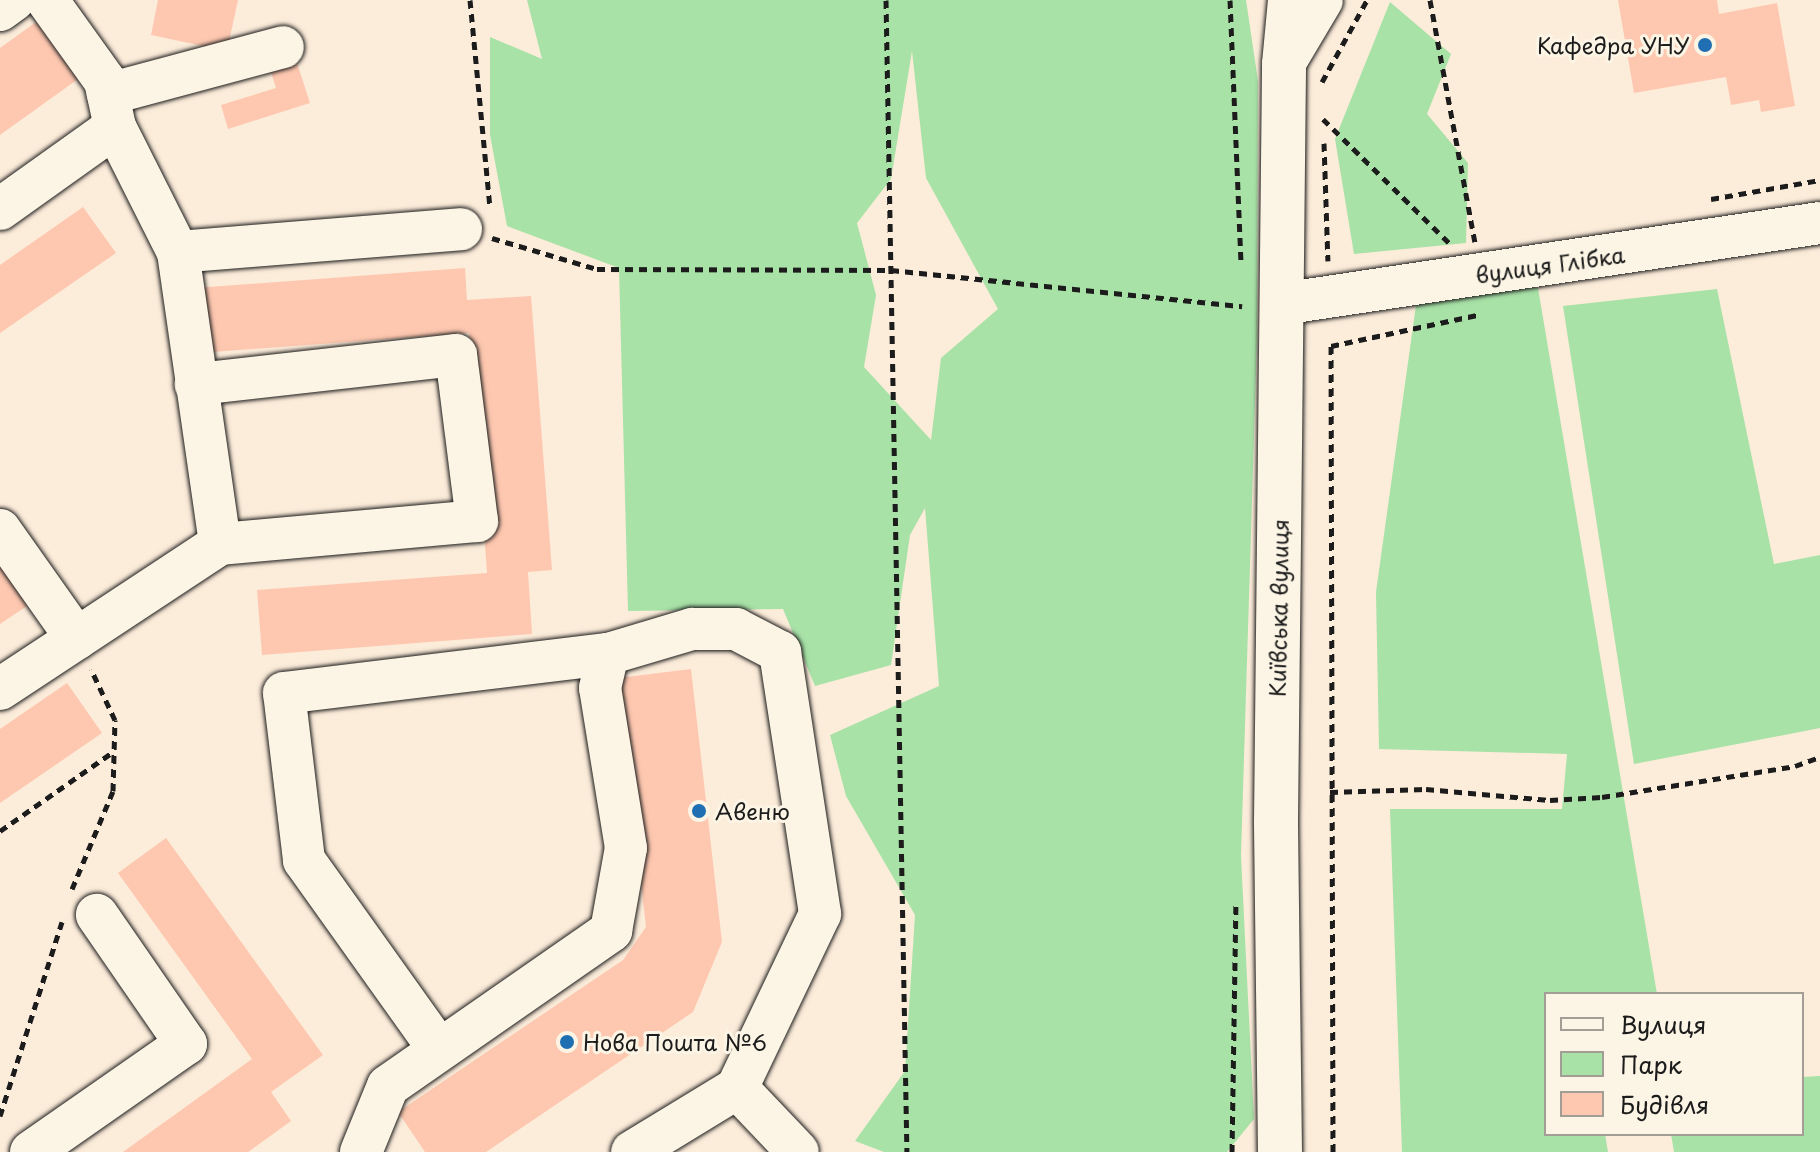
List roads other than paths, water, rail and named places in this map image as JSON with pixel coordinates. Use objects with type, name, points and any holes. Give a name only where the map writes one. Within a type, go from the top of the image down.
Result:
[{"type":"main road","name":"Київська вулиця","points":[[1277,0],[1284,64]]},
{"type":"main road","name":"Київська вулиця","points":[[1280,1152],[1276,806],[1261,298],[1290,0]]},
{"type":"street","points":[[0,10],[14,0]]},
{"type":"street","points":[[47,0],[105,81],[111,110],[178,252],[220,544]]},
{"type":"street","points":[[1284,64],[1322,0]]},
{"type":"street","points":[[0,209],[111,110],[283,47]]},
{"type":"street","name":"вулиця Глібка","points":[[1261,298],[1487,293],[1820,223]]},
{"type":"street","points":[[178,252],[477,234]]},
{"type":"street","points":[[0,689],[220,544],[477,521],[456,355],[196,384]]},
{"type":"street","points":[[0,530],[77,639]]},
{"type":"street","points":[[438,1048],[304,860],[284,693],[608,654],[692,629],[736,629],[780,652],[820,914],[737,1088],[632,1152]]},
{"type":"street","points":[[361,1152],[388,1086],[438,1048],[611,931],[626,848],[600,688],[608,654]]},
{"type":"street","points":[[31,1152],[186,1044],[76,913]]},
{"type":"street","points":[[737,1088],[798,1152]]},
{"type":"place","name":"Кафедра УНУ","points":[[1705,45]]},
{"type":"place","name":"Авеню","points":[[699,811]]},
{"type":"place","name":"Нова Пошта №6","points":[[567,1042]]}]
